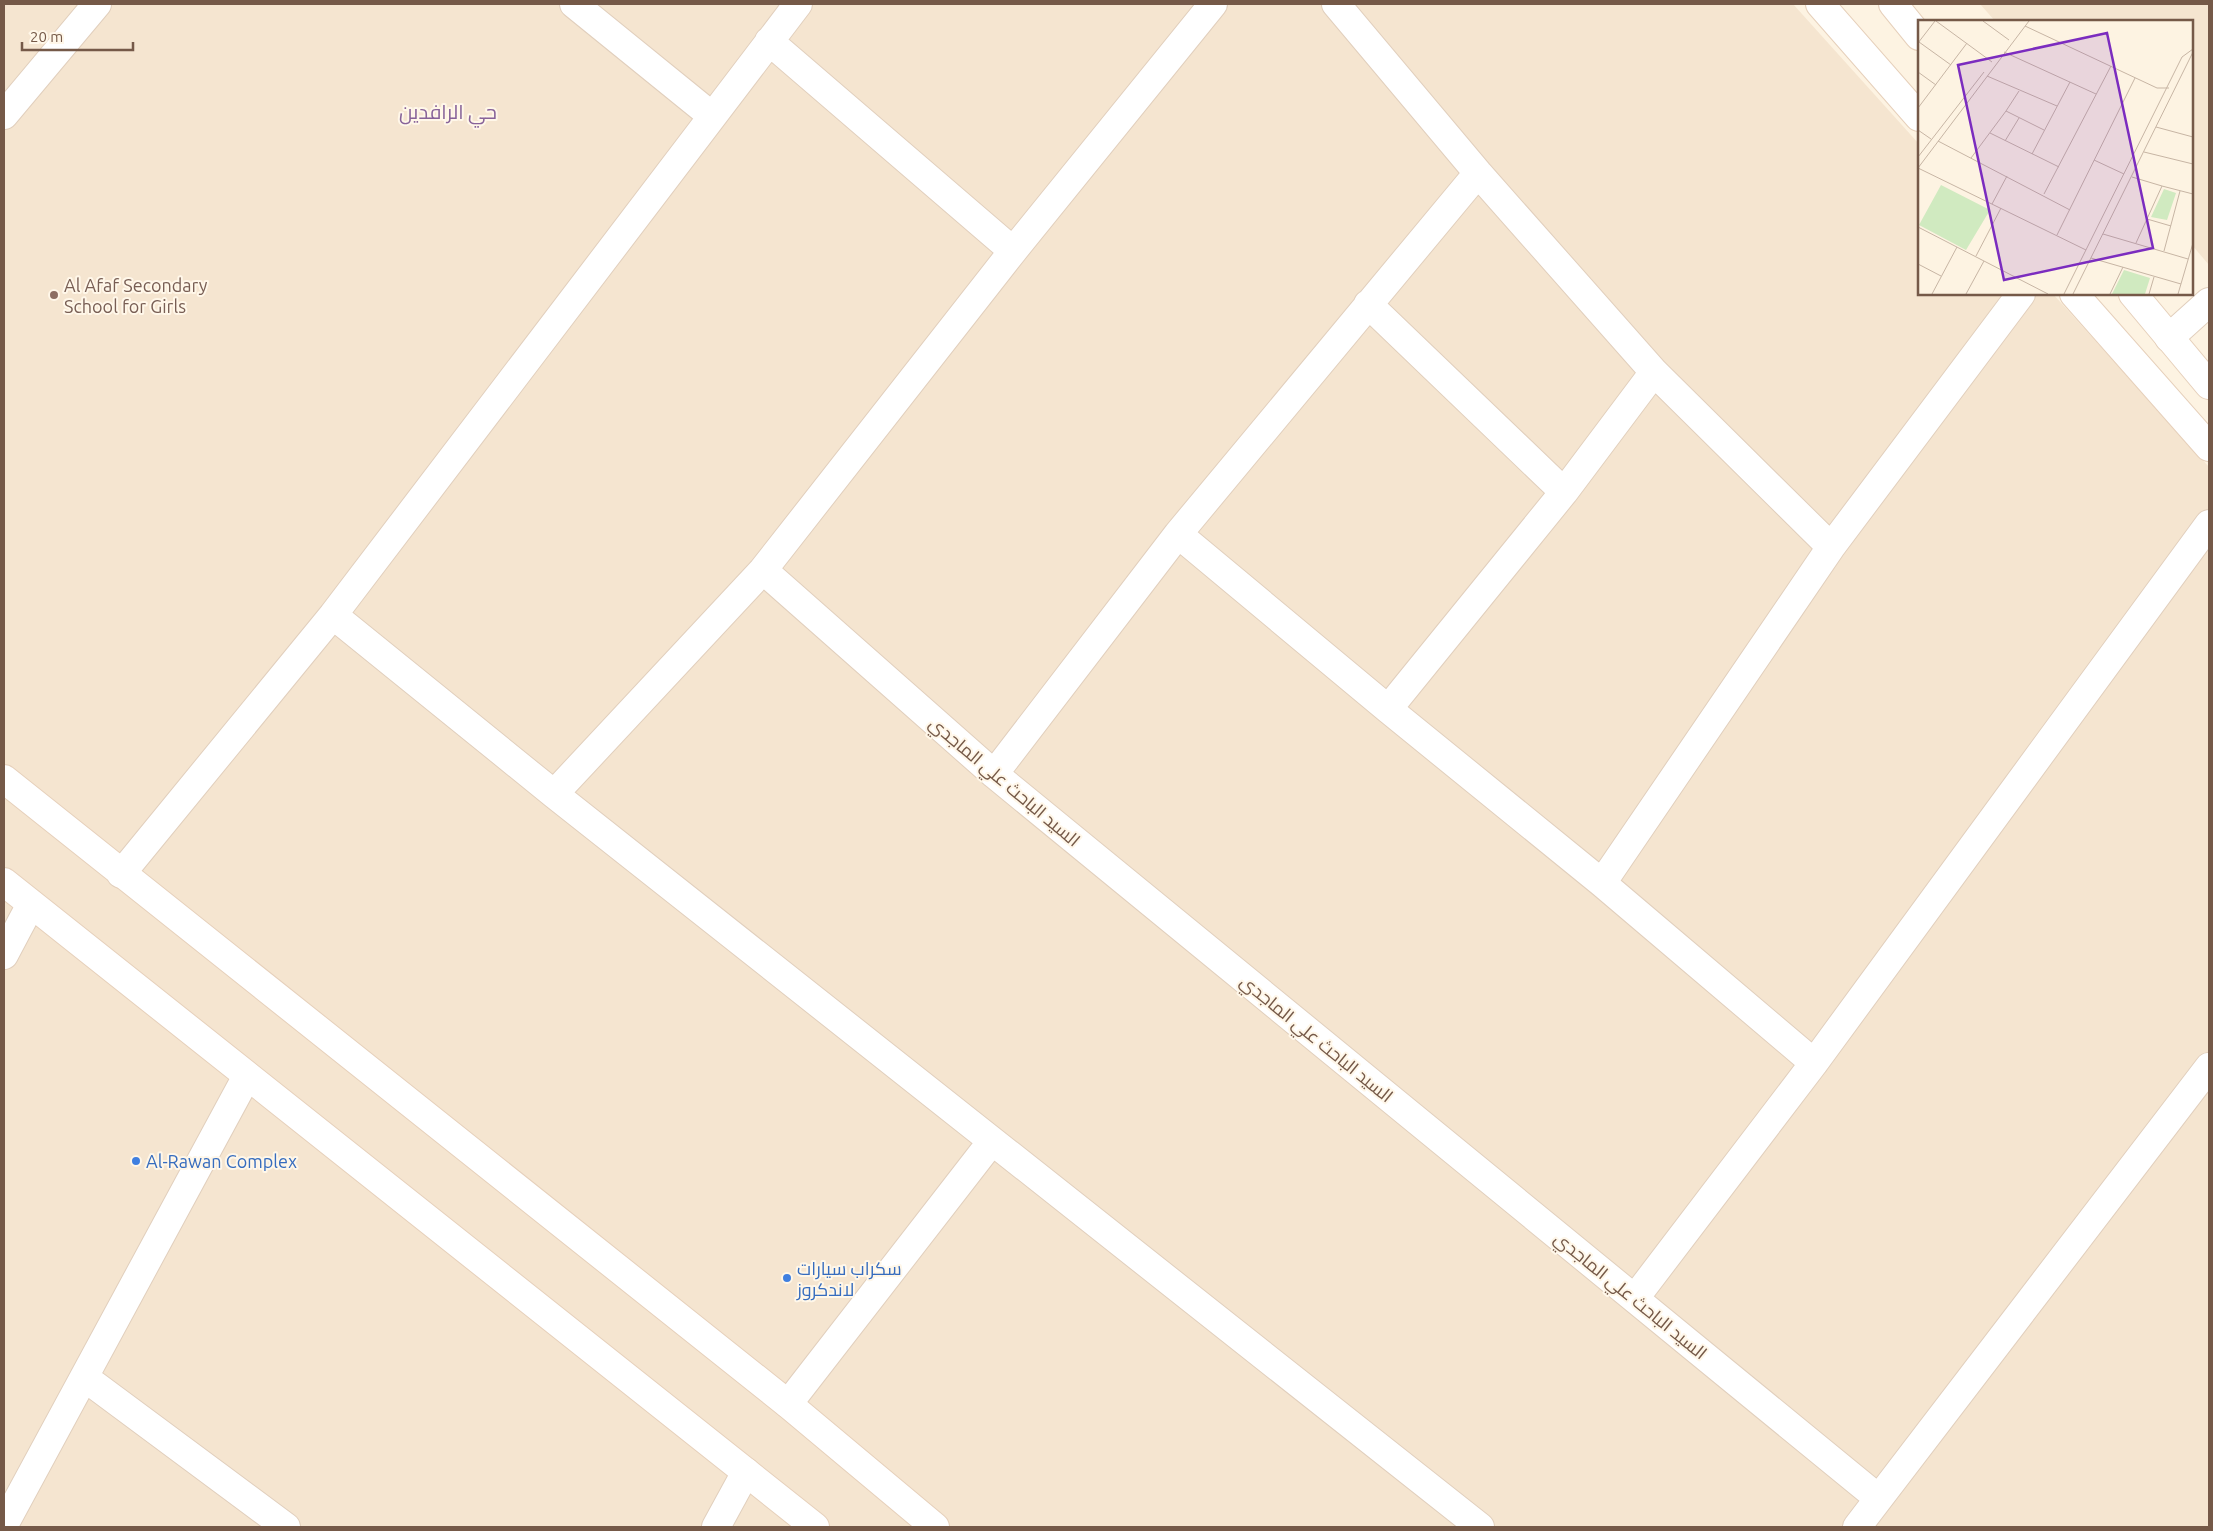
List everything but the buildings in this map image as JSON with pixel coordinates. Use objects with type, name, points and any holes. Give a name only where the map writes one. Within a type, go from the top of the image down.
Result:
[{"type":"street","points":[[4,115],[97,4]]},
{"type":"street","points":[[574,4],[712,116]]},
{"type":"street","points":[[121,874],[333,615],[798,4]]},
{"type":"street","points":[[554,794],[763,570],[1013,251],[1213,4]]},
{"type":"street","points":[[1336,4],[1478,173],[1654,372],[1831,547]]},
{"type":"street","points":[[1820,4],[1918,116]]},
{"type":"street","points":[[1893,4],[1918,35]]},
{"type":"street","points":[[769,41],[1013,251]]},
{"type":"street","points":[[994,774],[1178,534],[1478,173]]},
{"type":"street","points":[[1602,883],[1831,547],[2020,295]]},
{"type":"street","points":[[2075,295],[2209,447]]},
{"type":"street","points":[[2134,295],[2209,385]]},
{"type":"street","points":[[2169,338],[2209,302]]},
{"type":"street","points":[[1368,304],[1564,492]]},
{"type":"street","points":[[1388,709],[1564,492],[1654,372]]},
{"type":"street","points":[[1635,1298],[1814,1063],[2209,524]]},
{"type":"street","points":[[1178,534],[1388,709],[1602,883],[1814,1063]]},
{"type":"street","name":"السيد الباحث علي الماجدي","points":[[763,570],[994,774],[1878,1498]]},
{"type":"street","points":[[333,615],[554,794],[1480,1527]]},
{"type":"street","points":[[4,780],[788,1404],[934,1527]]},
{"type":"street","points":[[4,882],[815,1527]]},
{"type":"street","points":[[4,955],[31,904]]},
{"type":"street","points":[[1857,1527],[2209,1067]]},
{"type":"street","points":[[4,1525],[247,1076]]},
{"type":"street","points":[[788,1404],[992,1141]]},
{"type":"street","points":[[84,1377],[286,1527]]},
{"type":"street","points":[[716,1527],[746,1472]]},
{"type":"shaded area","points":[[4,4],[1793,4],[1918,143],[1918,295],[2054,295],[2209,467],[2209,1527],[4,1527]]},
{"type":"shaded area","points":[[1980,4],[2209,4],[2209,265],[2193,246],[2193,20],[1994,20]]},
{"type":"place","name":"Al Afaf Secondary School for Girls","points":[[54,295]]},
{"type":"place","name":"Al-Rawan Complex","points":[[136,1161]]},
{"type":"place","name":"سكراب سيارات لاندكروز","points":[[787,1278]]},
{"type":"district","name":"حي الرافدين","points":[[448,111]]}]
